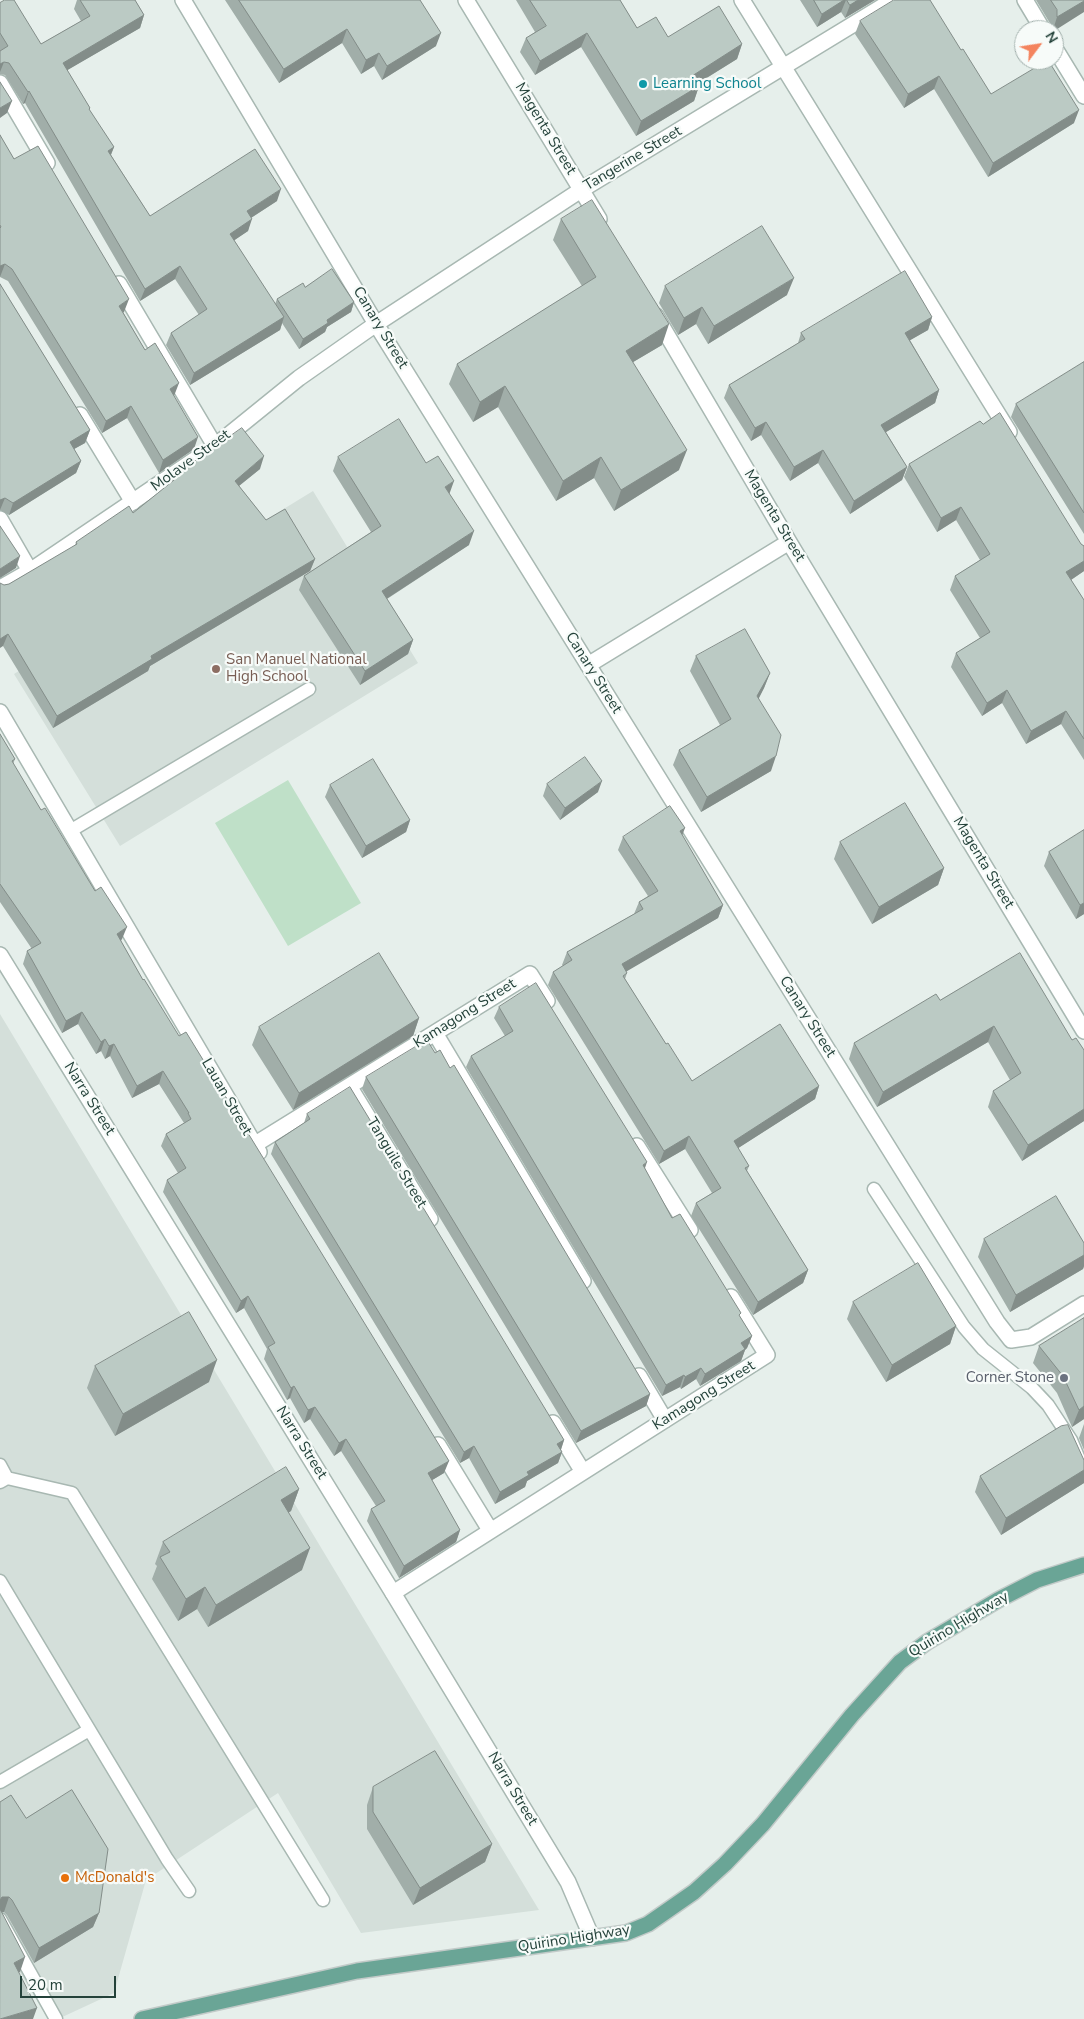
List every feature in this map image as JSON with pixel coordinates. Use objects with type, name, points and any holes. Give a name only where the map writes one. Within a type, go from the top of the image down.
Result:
[{"type":"main road","name":"Quirino Highway","points":[[142,2019],[357,1971],[626,1933],[648,1924],[694,1892],[725,1864],[763,1824],[852,1715],[900,1662],[927,1642],[998,1600],[1037,1580],[1084,1565]]},
{"type":"street","name":"Canary Street","points":[[183,0],[376,324],[992,1314],[1011,1340],[1031,1337],[1084,1304]]},
{"type":"street","name":"Magenta Street","points":[[466,0],[607,233]]},
{"type":"street","points":[[742,0],[1016,444]]},
{"type":"street","name":"Tangerine Street","points":[[376,324],[582,190],[893,0]]},
{"type":"street","points":[[1025,0],[1037,20]]},
{"type":"street","points":[[1064,63],[1084,96]]},
{"type":"street","points":[[0,83],[55,176]]},
{"type":"street","points":[[110,269],[215,446]]},
{"type":"street","name":"Magenta Street","points":[[647,301],[789,542],[1084,1031]]},
{"type":"street","name":"Molave Street","points":[[0,588],[30,571],[215,446],[299,378],[376,324]]},
{"type":"street","points":[[72,402],[133,502]]},
{"type":"street","points":[[0,519],[30,571]]},
{"type":"street","points":[[588,665],[789,542]]},
{"type":"street","name":"Lauan Street","points":[[0,712],[265,1162]]},
{"type":"street","name":"Narra Street","points":[[0,955],[393,1593],[568,1882],[592,1938]]},
{"type":"street","name":"Kamagong Street","points":[[254,1145],[530,974],[557,1017]]},
{"type":"street","points":[[436,1032],[590,1294]]},
{"type":"street","name":"Tanguile Street","points":[[349,1086],[436,1228]]},
{"type":"street","points":[[630,1135],[699,1245]]},
{"type":"street","name":"Kamagong Street","points":[[393,1593],[767,1355],[725,1288]]},
{"type":"street","points":[[630,1361],[665,1420]]},
{"type":"street","points":[[547,1413],[583,1472]]},
{"type":"street","points":[[428,1430],[490,1530]]},
{"type":"lane","points":[[70,831],[309,689]]},
{"type":"lane","points":[[874,1190],[964,1327],[983,1349],[1032,1388],[1048,1405],[1071,1440],[1084,1470]]},
{"type":"lane","points":[[0,1465],[4,1480],[72,1493],[323,1900]]},
{"type":"lane","points":[[0,1581],[167,1859],[190,1891]]},
{"type":"lane","points":[[0,1782],[89,1730]]},
{"type":"lane","points":[[0,1919],[56,2019]]},
{"type":"shaded area","name":"San Manuel National High School","points":[[313,491],[418,663],[120,846],[14,674]]},
{"type":"shaded area","points":[[0,1014],[539,1910],[361,1933],[278,1793],[146,1880],[114,1993],[58,2019],[48,2019],[0,1939]]},
{"type":"green space","points":[[288,780],[361,903],[288,946],[215,823]]},
{"type":"building","points":[[5,0],[14,0],[41,44],[90,16],[80,0],[135,0],[144,15],[63,63],[89,109],[114,147],[108,151],[150,216],[255,149],[281,189],[247,211],[252,219],[230,234],[284,317],[194,373],[171,333],[207,309],[180,266],[145,289],[29,91],[9,63],[4,62],[0,64],[0,51],[8,46],[0,33],[0,3]]},
{"type":"building","points":[[239,0],[420,0],[441,33],[387,66],[379,53],[366,60],[347,29],[284,69]]},
{"type":"building","points":[[530,0],[620,0],[637,28],[656,17],[668,37],[719,6],[742,44],[692,76],[699,86],[641,121],[587,33],[540,61],[526,38],[546,26]]},
{"type":"building","points":[[814,0],[844,0],[822,14]]},
{"type":"building","points":[[847,0],[858,0],[850,5]]},
{"type":"building","points":[[894,0],[930,0],[991,94],[1031,70],[1054,70],[1079,110],[993,163],[939,76],[908,94],[860,21]]},
{"type":"building","points":[[1051,0],[1084,1],[1057,17],[1057,10]]},
{"type":"building","points":[[0,82],[12,101],[0,108]]},
{"type":"building","points":[[0,135],[14,159],[38,146],[129,299],[119,306],[145,350],[155,343],[179,383],[170,389],[198,437],[163,460],[131,406],[106,421],[12,269],[5,264],[0,266]]},
{"type":"building","points":[[592,200],[669,324],[626,351],[687,450],[621,490],[601,457],[563,481],[505,386],[480,402],[457,364],[596,277],[561,219]]},
{"type":"building","points":[[762,226],[794,278],[714,326],[702,307],[684,318],[665,286]]},
{"type":"building","points":[[332,269],[354,302],[327,320],[328,323],[303,339],[277,299],[303,283],[305,287]]},
{"type":"building","points":[[905,271],[932,317],[905,333],[939,390],[881,425],[907,467],[854,501],[823,450],[794,467],[766,422],[755,428],[729,385],[805,339],[801,333]]},
{"type":"building","points":[[0,284],[90,430],[70,442],[81,461],[13,503],[5,498],[0,500]]},
{"type":"building","points":[[1084,362],[1084,513],[1016,404]]},
{"type":"building","points":[[1000,413],[1084,546],[1084,561],[1066,572],[1084,600],[1084,739],[1066,711],[1031,731],[1007,690],[987,703],[956,653],[990,632],[955,576],[990,554],[961,507],[941,518],[909,464],[980,421],[983,424]]},
{"type":"building","points":[[399,419],[426,463],[438,456],[454,481],[445,487],[474,531],[382,591],[413,640],[365,671],[304,576],[381,526],[338,457]]},
{"type":"building","points":[[242,428],[264,456],[235,481],[266,520],[285,509],[315,559],[151,656],[152,659],[57,716],[8,634],[0,639],[0,583],[4,585],[9,584],[77,544],[76,542],[129,506],[133,513],[174,480],[173,477]]},
{"type":"building","points":[[0,526],[20,556],[0,569]]},
{"type":"building","points":[[745,629],[770,673],[757,696],[781,735],[776,756],[707,797],[679,750],[731,719],[696,656]]},
{"type":"building","points":[[0,734],[15,759],[12,761],[41,810],[45,808],[95,891],[101,887],[127,927],[117,934],[143,980],[179,1036],[186,1032],[449,1461],[428,1473],[460,1530],[404,1566],[371,1509],[385,1501],[346,1439],[339,1443],[315,1407],[308,1410],[294,1386],[291,1388],[268,1347],[275,1343],[248,1296],[241,1301],[167,1180],[186,1168],[166,1134],[191,1119],[189,1113],[163,1071],[137,1086],[114,1044],[109,1046],[105,1039],[101,1042],[82,1012],[66,1021],[27,951],[41,943],[0,884]]},
{"type":"building","points":[[585,757],[602,781],[565,808],[547,784]]},
{"type":"building","points":[[373,759],[410,820],[366,846],[330,785]]},
{"type":"building","points":[[905,803],[944,868],[879,907],[840,842]]},
{"type":"building","points":[[670,806],[685,828],[680,831],[723,905],[622,964],[627,973],[623,976],[692,1081],[780,1024],[819,1086],[734,1141],[749,1166],[745,1168],[808,1270],[758,1302],[696,1203],[721,1188],[689,1136],[664,1151],[553,972],[572,960],[567,952],[643,909],[639,902],[658,891],[623,837]]},
{"type":"building","points":[[1084,830],[1084,903],[1080,905],[1049,852]]},
{"type":"building","points":[[379,953],[419,1018],[299,1093],[259,1027]]},
{"type":"building","points":[[1020,953],[1072,1040],[1076,1038],[1084,1050],[1084,1109],[1028,1145],[993,1091],[1021,1073],[994,1026],[883,1092],[854,1043],[936,994],[940,1000]]},
{"type":"building","points":[[536,983],[647,1162],[643,1165],[672,1218],[680,1214],[741,1313],[739,1315],[752,1336],[741,1343],[745,1349],[705,1374],[701,1368],[666,1385],[471,1056],[513,1031],[499,1007]]},
{"type":"building","points":[[427,1040],[435,1053],[440,1050],[450,1068],[454,1065],[650,1394],[581,1431],[366,1077]]},
{"type":"building","points":[[350,1087],[564,1440],[557,1444],[562,1452],[527,1472],[529,1475],[500,1492],[474,1446],[464,1452],[275,1142],[310,1119],[307,1114]]},
{"type":"building","points":[[1056,1196],[1084,1243],[1084,1255],[1016,1295],[984,1239]]},
{"type":"building","points":[[918,1263],[956,1326],[892,1365],[853,1302]]},
{"type":"building","points":[[189,1312],[217,1360],[123,1414],[95,1366]]},
{"type":"building","name":"Corner Stone","points":[[1084,1318],[1084,1406],[1079,1410],[1063,1376],[1039,1346]]},
{"type":"building","points":[[1068,1425],[1084,1460],[1084,1470],[1006,1518],[980,1476],[1061,1426]]},
{"type":"building","points":[[286,1467],[299,1489],[281,1500],[310,1548],[216,1605],[205,1587],[186,1599],[160,1557],[170,1552],[163,1542]]},
{"type":"building","points":[[435,1751],[492,1844],[420,1888],[373,1812],[373,1787]]},
{"type":"building","points":[[72,1790],[108,1849],[99,1913],[39,1948],[12,1900],[9,1897],[2,1897],[0,1900],[0,1802],[11,1795],[26,1818]]},
{"type":"building","points":[[0,1909],[25,1957],[14,1963],[37,2008],[0,2019]]},
{"type":"place","name":"Learning School","points":[[643,84]]},
{"type":"place","name":"San Manuel National High School","points":[[216,669]]},
{"type":"place","name":"Corner Stone","points":[[1064,1378]]},
{"type":"place","name":"McDonald's","points":[[65,1878]]}]
